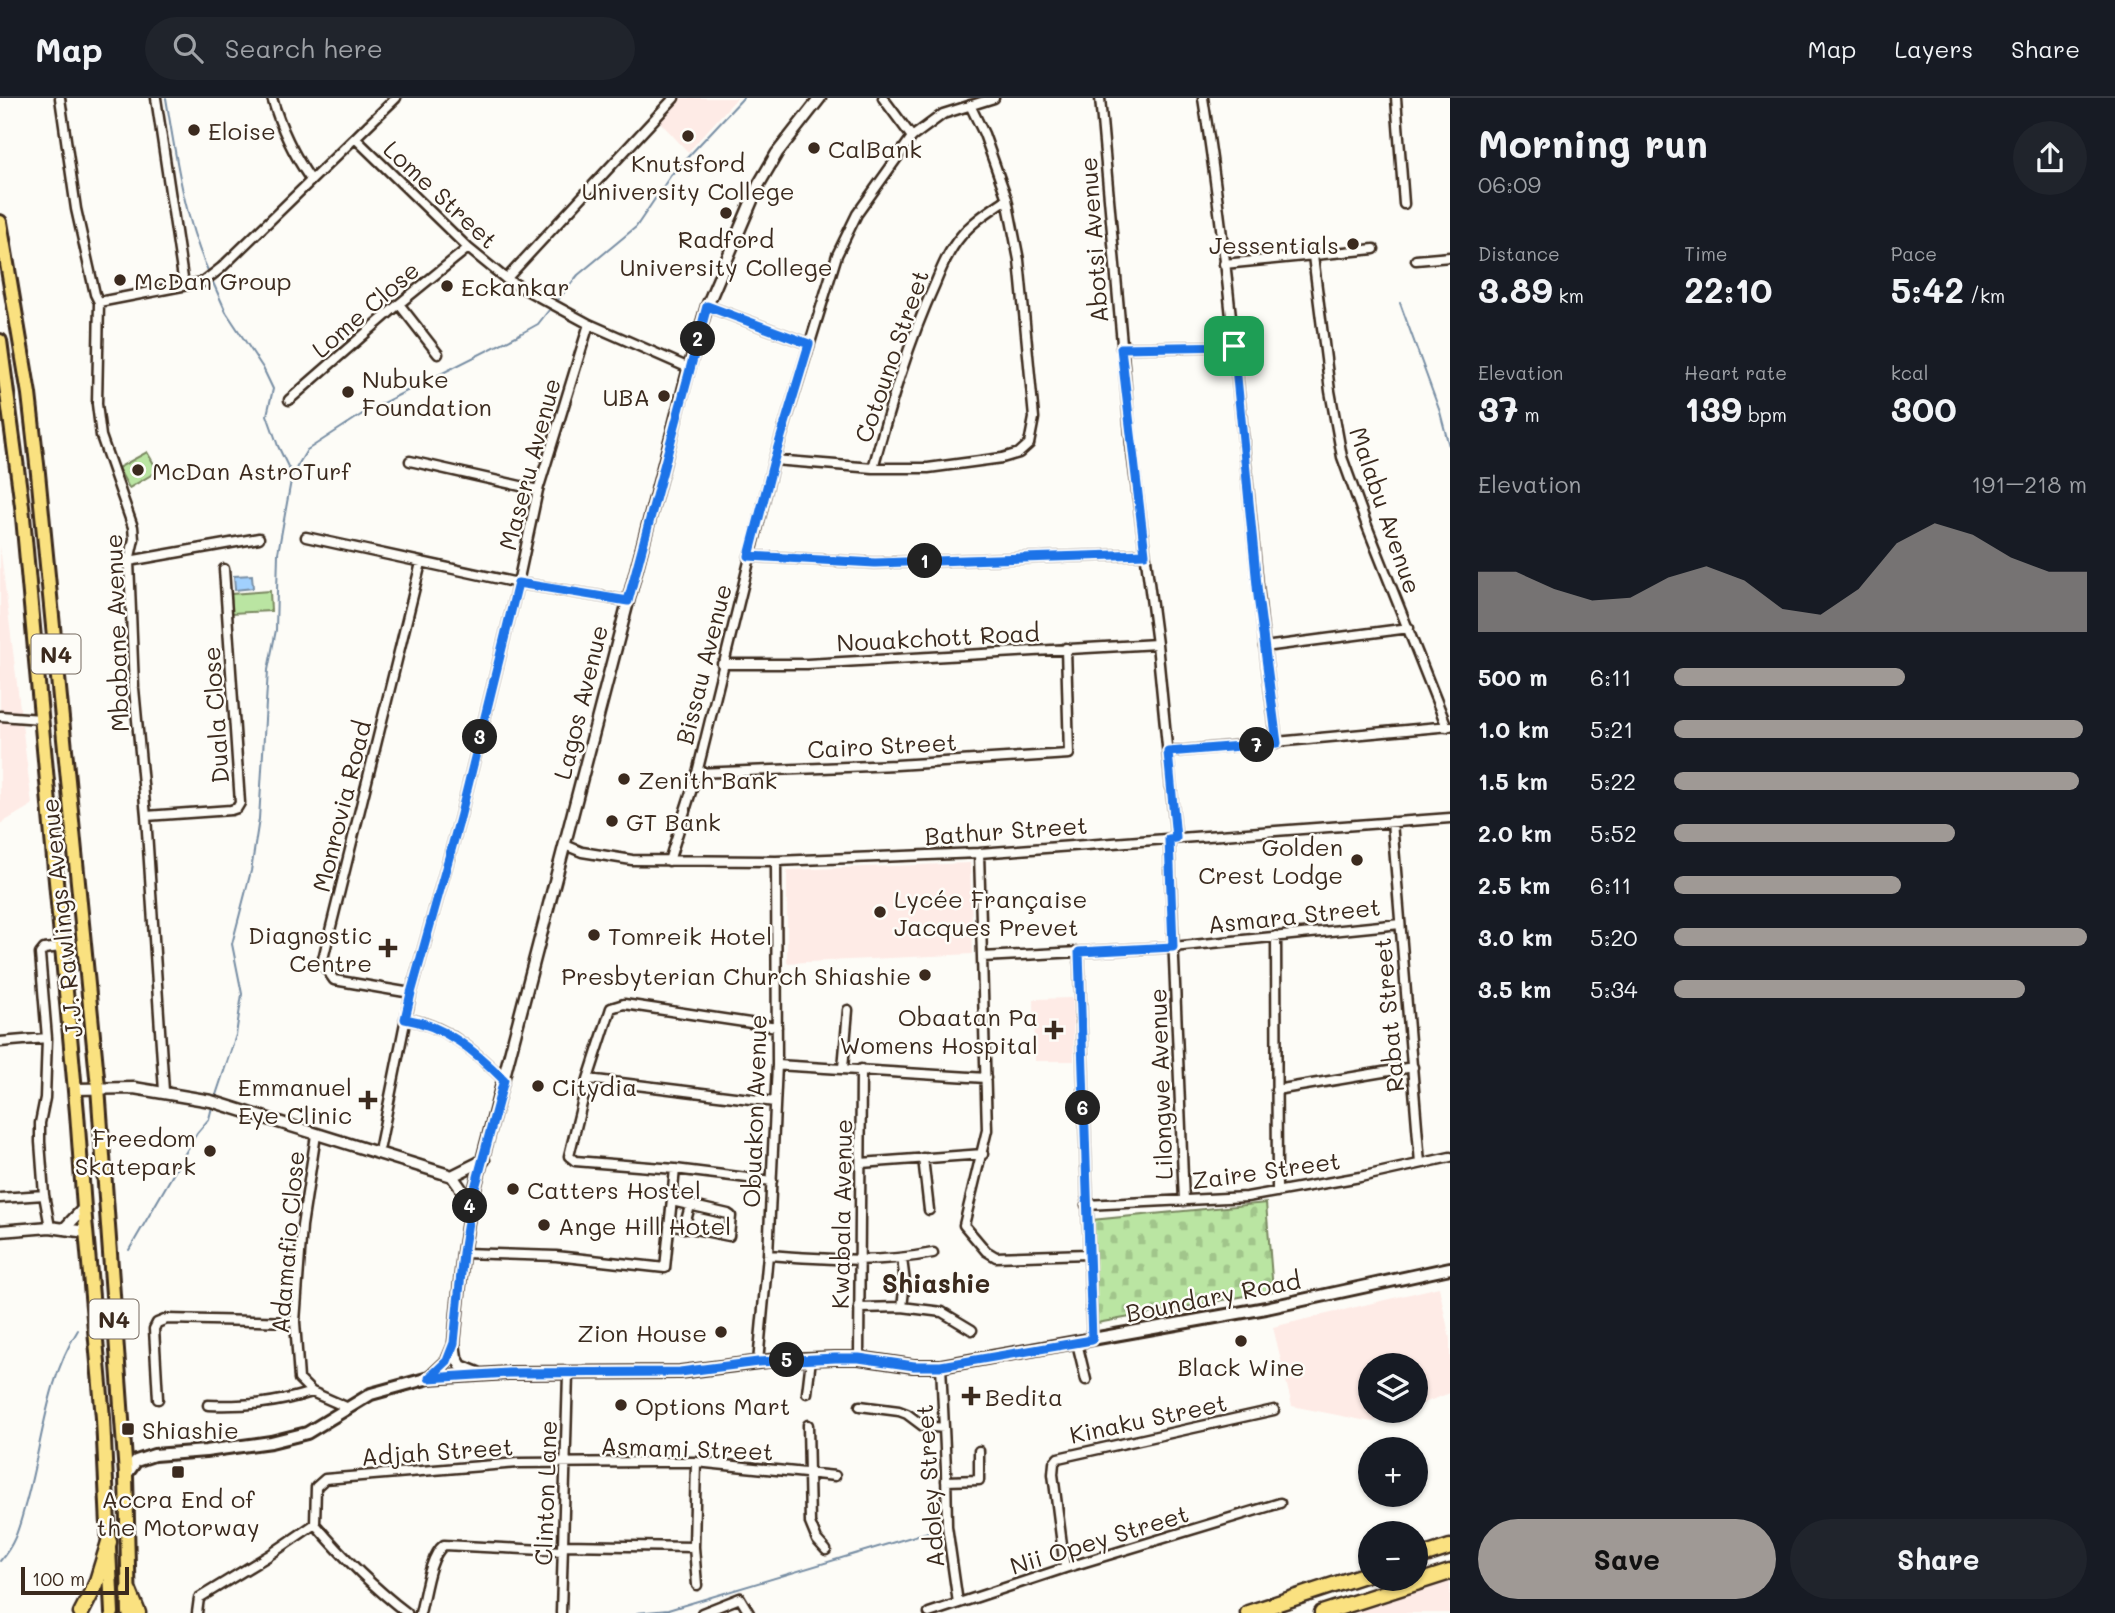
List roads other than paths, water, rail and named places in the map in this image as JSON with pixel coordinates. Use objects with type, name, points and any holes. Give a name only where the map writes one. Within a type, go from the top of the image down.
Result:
[{"type":"highway","name":"J.J. Rawlings Avenue","points":[[0,222],[29,394],[37,459],[98,1087],[127,1475],[129,1613]]},
{"type":"highway","name":"J.J. Rawlings Avenue","points":[[0,341],[22,506],[75,1088],[103,1418],[112,1613]]},
{"type":"highway","points":[[80,1613],[96,1584],[109,1542]]},
{"type":"highway","points":[[1428,1555],[1450,1547]]},
{"type":"highway","points":[[1322,1613],[1450,1572]]},
{"type":"highway","points":[[1248,1613],[1358,1577]]},
{"type":"highway","points":[[129,1591],[138,1613]]},
{"type":"main road","name":"Boundary Road","points":[[127,1475],[136,1461],[154,1455],[206,1451],[298,1435],[319,1427],[346,1407],[370,1394],[429,1378],[483,1374],[680,1372],[758,1362],[811,1359],[859,1358],[914,1366],[941,1366],[1266,1308],[1450,1268]]},
{"type":"street","name":"Mbabane Avenue","points":[[60,98],[76,209],[95,295],[99,302],[99,421],[112,471],[133,527],[130,561],[134,688],[146,816],[164,1091]]},
{"type":"street","points":[[156,98],[184,285]]},
{"type":"street","points":[[271,98],[282,132],[311,180]]},
{"type":"street","points":[[99,302],[202,282],[220,268],[396,98]]},
{"type":"street","points":[[506,279],[674,98]]},
{"type":"street","name":"Lagos Avenue","points":[[429,1378],[447,1361],[454,1343],[471,1203],[707,306],[759,184],[777,153],[820,98]]},
{"type":"street","points":[[883,98],[912,137]]},
{"type":"street","name":"Bissau Avenue","points":[[669,861],[696,774],[774,460],[831,274],[846,236],[879,181],[912,137],[943,114],[994,98]]},
{"type":"street","name":"Abotsi Avenue","points":[[1100,98],[1121,348],[1157,644],[1168,752],[1173,839]]},
{"type":"street","points":[[1203,98],[1234,346],[1264,647],[1277,743]]},
{"type":"street","points":[[1396,98],[1404,204]]},
{"type":"street","points":[[774,460],[873,468],[928,468],[1002,458],[1019,453],[1029,444],[1034,418],[1018,260],[1007,199],[970,105]]},
{"type":"street","name":"Lome Street","points":[[356,139],[468,248],[506,279],[589,324],[690,368]]},
{"type":"street","name":"Cotouno Street","points":[[873,468],[913,337],[947,257],[961,235],[979,218],[1007,199]]},
{"type":"street","name":"Lome Close","points":[[289,400],[398,304],[468,248]]},
{"type":"street","points":[[1224,264],[1374,249]]},
{"type":"street","name":"Malabu Avenue","points":[[1313,256],[1338,442],[1367,526],[1448,727]]},
{"type":"street","points":[[1416,260],[1450,257]]},
{"type":"street","points":[[398,304],[438,354]]},
{"type":"street","points":[[707,306],[809,344]]},
{"type":"street","name":"Maseru Avenue","points":[[380,1146],[411,993],[460,818],[538,490],[589,324]]},
{"type":"street","points":[[1121,348],[1234,346]]},
{"type":"street","points":[[410,461],[538,490]]},
{"type":"street","points":[[306,537],[518,583],[628,601]]},
{"type":"street","points":[[130,561],[259,538]]},
{"type":"street","points":[[749,556],[875,563],[1145,554]]},
{"type":"street","name":"Monrovia Road","points":[[411,993],[334,980],[321,963],[421,563]]},
{"type":"street","name":"Duala Close","points":[[146,816],[231,810],[237,808],[240,803],[224,569]]},
{"type":"street","points":[[1264,647],[1409,628]]},
{"type":"street","name":"Nouakchott Road","points":[[722,664],[807,664],[1157,644]]},
{"type":"street","name":"Cairo Street","points":[[696,774],[1069,754],[1066,648]]},
{"type":"street","points":[[0,716],[41,719]]},
{"type":"street","points":[[1168,752],[1448,727]]},
{"type":"street","name":"Bathur Street","points":[[565,845],[582,852],[632,860],[776,861],[979,853],[1450,818]]},
{"type":"street","name":"Rabat Street","points":[[1392,822],[1420,1163]]},
{"type":"street","name":"Lilongwe Avenue","points":[[1173,839],[1173,947],[1184,1201]]},
{"type":"street","points":[[979,853],[987,1130],[964,1225],[986,1251],[996,1257],[1088,1254]]},
{"type":"street","name":"Obuakon Avenue","points":[[758,1362],[768,1255],[777,1065],[776,861]]},
{"type":"street","name":"Asmara Street","points":[[982,957],[1173,947],[1400,924]]},
{"type":"street","points":[[1276,936],[1277,1192]]},
{"type":"street","points":[[50,1227],[44,1195],[40,1123],[46,1098],[47,1038],[40,954],[44,949],[61,947]]},
{"type":"street","points":[[1079,952],[1092,1340]]},
{"type":"street","points":[[772,1181],[571,1160],[569,1156],[588,1079],[611,1008],[624,1004],[777,1027]]},
{"type":"street","points":[[843,1068],[848,1010]]},
{"type":"street","points":[[405,1019],[436,1028],[458,1040],[504,1080]]},
{"type":"street","points":[[0,1042],[47,1038]]},
{"type":"street","points":[[777,1065],[986,1078]]},
{"type":"street","points":[[1276,1090],[1413,1067]]},
{"type":"street","name":"Kwabala Avenue","points":[[859,1358],[861,1069]]},
{"type":"street","points":[[588,1079],[775,1102]]},
{"type":"street","points":[[75,1088],[164,1091],[211,1101],[452,1176],[471,1203]]},
{"type":"street","name":"Adamafio Close","points":[[312,1392],[299,1379],[295,1322],[302,1226],[316,1135]]},
{"type":"street","points":[[862,1163],[983,1154]]},
{"type":"street","name":"Zaire Street","points":[[1086,1205],[1247,1197],[1450,1157]]},
{"type":"street","points":[[923,1158],[929,1210]]},
{"type":"street","points":[[452,1176],[484,1160]]},
{"type":"street","points":[[463,1253],[556,1256],[665,1268],[675,1169]]},
{"type":"street","points":[[0,1198],[44,1195]]},
{"type":"street","points":[[669,1224],[729,1236],[731,1216],[728,1214],[672,1201]]},
{"type":"street","points":[[684,1228],[690,1206]]},
{"type":"street","points":[[65,1228],[84,1208]]},
{"type":"street","points":[[0,1231],[50,1227],[86,1232]]},
{"type":"street","points":[[768,1255],[859,1261],[902,1259],[933,1253]]},
{"type":"street","points":[[902,1259],[905,1282],[902,1307]]},
{"type":"street","points":[[859,1308],[902,1307],[942,1312],[972,1330]]},
{"type":"street","points":[[158,1399],[154,1329],[157,1323],[167,1319],[295,1322]]},
{"type":"street","points":[[454,1343],[456,1357],[461,1366],[483,1374]]},
{"type":"street","points":[[1077,1343],[1086,1380]]},
{"type":"street","points":[[807,1393],[811,1359]]},
{"type":"street","name":"Adoley Street","points":[[941,1366],[947,1526],[958,1603]]},
{"type":"street","name":"Clinton Lane","points":[[561,1613],[568,1374]]},
{"type":"street","points":[[208,1405],[278,1402],[312,1392],[346,1407]]},
{"type":"street","points":[[860,1406],[899,1410],[923,1426],[944,1428]]},
{"type":"street","name":"Kinaku Street","points":[[1065,1567],[1053,1474],[1054,1463],[1058,1458],[1274,1410]]},
{"type":"street","points":[[808,1425],[808,1474]]},
{"type":"street","points":[[946,1481],[979,1480],[979,1451]]},
{"type":"street","points":[[696,1462],[694,1546],[697,1584]]},
{"type":"street","name":"Asmami Street","points":[[565,1464],[696,1462],[835,1476]]},
{"type":"street","name":"Adjah Street","points":[[314,1524],[316,1487],[325,1479],[519,1463],[565,1464]]},
{"type":"street","name":"Asmami Street","points":[[808,1474],[810,1522],[817,1540],[826,1550]]},
{"type":"street","name":"Nii Opey Street","points":[[929,1613],[1065,1567],[1280,1503]]},
{"type":"street","points":[[197,1613],[199,1598],[314,1524],[381,1593],[407,1613]]},
{"type":"street","points":[[420,1613],[434,1558],[444,1545],[562,1548],[694,1546]]},
{"type":"street","points":[[702,1613],[740,1598],[749,1613]]},
{"type":"water","points":[[252,575],[253,588],[235,590],[234,576]]},
{"type":"waterway","points":[[166,98],[187,209],[209,273]]},
{"type":"waterway","points":[[557,301],[578,275],[636,227],[671,175],[743,98]]},
{"type":"waterway","points":[[211,278],[226,312],[263,368],[273,389],[267,415],[292,475],[278,553],[276,630],[268,670],[259,819],[251,871],[232,944],[242,994],[236,1035],[215,1098]]},
{"type":"waterway","points":[[1400,303],[1440,412],[1450,450]]},
{"type":"waterway","points":[[292,475],[307,450],[367,411],[520,334],[538,324],[549,310]]},
{"type":"waterway","points":[[129,1250],[197,1133],[209,1119],[212,1107]]},
{"type":"waterway","points":[[0,1561],[14,1540],[19,1526],[52,1392],[67,1349],[78,1330]]},
{"type":"waterway","points":[[637,1613],[668,1610],[928,1532]]},
{"type":"place","name":"Eloise","points":[[194,130]]},
{"type":"place","name":"Knutsford University College","points":[[688,136]]},
{"type":"place","name":"CalBank","points":[[814,148]]},
{"type":"place","name":"Radford University College","points":[[726,213]]},
{"type":"place","name":"Jessentials","points":[[1353,244]]},
{"type":"place","name":"McDan Group","points":[[120,280]]},
{"type":"place","name":"Eckankar","points":[[447,286]]},
{"type":"place","name":"Nubuke Foundation","points":[[348,392]]},
{"type":"place","name":"UBA","points":[[664,396]]},
{"type":"place","name":"McDan AstroTurf","points":[[138,470]]},
{"type":"place","name":"Zenith Bank","points":[[624,779]]},
{"type":"place","name":"GT Bank","points":[[612,821]]},
{"type":"place","name":"Golden Crest Lodge","points":[[1357,860]]},
{"type":"place","name":"Lycée Française Jacques Prevet","points":[[880,912]]},
{"type":"place","name":"Tomreik Hotel","points":[[594,935]]},
{"type":"place","name":"Diagnostic Centre","points":[[388,948]]},
{"type":"place","name":"Presbyterian Church Shiashie","points":[[925,975]]},
{"type":"place","name":"Obaatan Pa Womens Hospital","points":[[1054,1030]]},
{"type":"place","name":"Citydia","points":[[538,1086]]},
{"type":"place","name":"Emmanuel Eye Clinic","points":[[368,1100]]},
{"type":"place","name":"Freedom Skatepark","points":[[210,1151]]},
{"type":"place","name":"Catters Hostel","points":[[513,1189]]},
{"type":"place","name":"Ange Hill Hotel","points":[[544,1225]]},
{"type":"place","name":"Zion House","points":[[721,1332]]},
{"type":"place","name":"Black Wine","points":[[1241,1341]]},
{"type":"place","name":"Bedita","points":[[971,1396]]},
{"type":"place","name":"Options Mart","points":[[621,1405]]},
{"type":"place","name":"Shiashie","points":[[128,1429]]},
{"type":"place","name":"Accra End of the Motorway","points":[[178,1472]]},
{"type":"district","name":"Shiashie","points":[[936,1283]]}]
